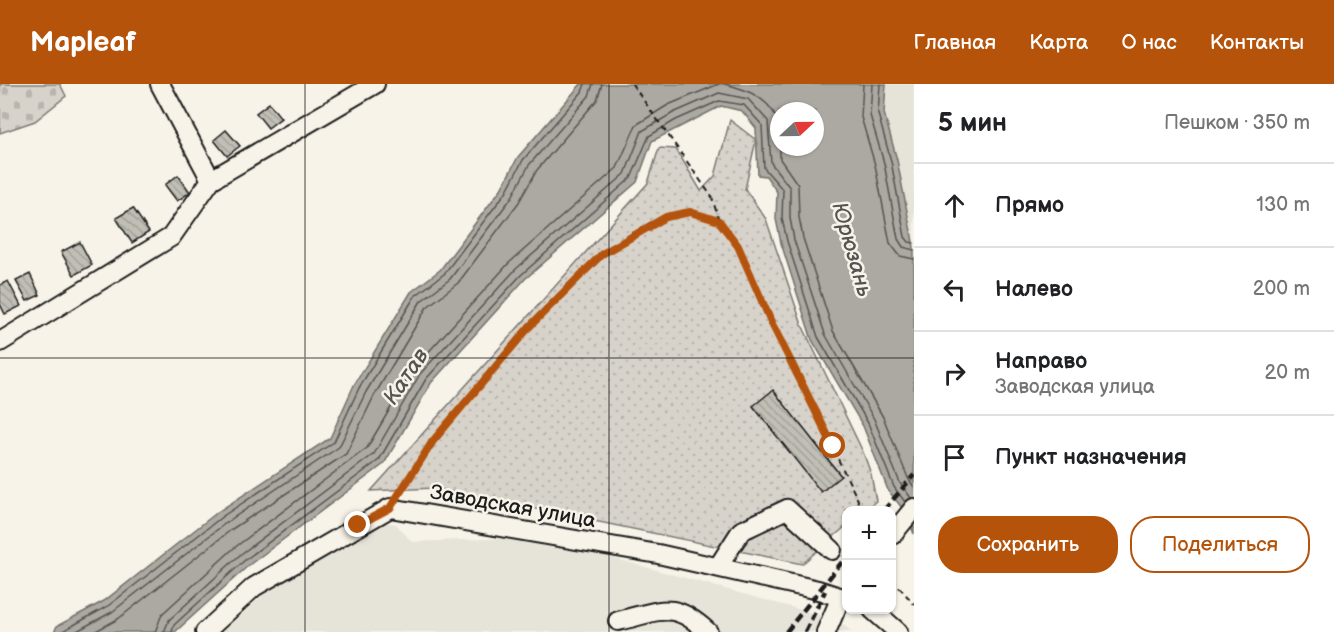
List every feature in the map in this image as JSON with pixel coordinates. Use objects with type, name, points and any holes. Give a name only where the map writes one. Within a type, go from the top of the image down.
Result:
[{"type":"street","points":[[159,84],[212,180]]},
{"type":"street","points":[[0,342],[171,237],[212,180],[375,84]]},
{"type":"street","points":[[205,632],[254,587],[390,508]]},
{"type":"street","name":"Заводская улица","points":[[390,508],[658,554],[842,598]]},
{"type":"street","points":[[896,529],[914,508]]},
{"type":"street","points":[[718,567],[741,531],[787,509],[832,550]]},
{"type":"street","points":[[826,632],[842,602]]},
{"type":"street","points":[[618,621],[673,609],[684,612],[708,632]]},
{"type":"street","points":[[878,614],[898,632]]},
{"type":"path","points":[[632,84],[712,197],[719,221],[738,246],[772,324],[833,446],[858,500],[857,506]]},
{"type":"path","points":[[390,508],[433,441],[515,344],[602,254],[666,217],[690,212],[719,221]]},
{"type":"path","points":[[896,584],[914,604]]},
{"type":"shaded area","points":[[886,84],[914,84],[914,247],[897,160],[884,113]]},
{"type":"shaded area","points":[[382,522],[396,524],[412,542],[537,537],[837,620],[852,632],[222,632],[281,579]]},
{"type":"green space","points":[[0,84],[60,84],[66,96],[35,121],[0,133]]},
{"type":"green space","points":[[730,120],[756,140],[745,189],[766,219],[802,325],[863,452],[871,474],[876,501],[870,506],[842,506],[842,529],[802,564],[434,488],[371,491],[648,183],[659,148],[676,149],[701,191],[715,176]]},
{"type":"water","points":[[581,84],[886,84],[884,113],[897,160],[914,247],[914,534],[906,513],[888,490],[863,426],[812,340],[781,243],[776,219],[777,192],[766,176],[758,175],[756,128],[742,111],[721,106],[652,141],[637,182],[525,279],[431,383],[384,464],[249,565],[175,632],[54,632],[57,626],[104,601],[219,511],[330,438],[354,385],[411,292],[440,270],[501,189],[518,157]]},
{"type":"building","points":[[269,103],[281,118],[268,128],[256,113]]},
{"type":"building","points":[[226,130],[240,146],[227,156],[214,140]]},
{"type":"building","points":[[178,175],[190,192],[177,201],[165,185]]},
{"type":"building","points":[[133,208],[149,232],[132,243],[116,218]]},
{"type":"building","points":[[80,242],[92,265],[74,275],[61,252]]},
{"type":"building","points":[[30,274],[40,295],[27,301],[16,281]]},
{"type":"building","points":[[8,281],[21,306],[5,314],[0,304],[0,285]]},
{"type":"building","points":[[773,390],[841,476],[821,492],[753,406]]},
{"type":"railway","points":[[887,506],[914,475]]},
{"type":"railway","points":[[786,632],[844,560]]},
{"type":"railway","points":[[805,632],[825,591]]},
{"type":"route","points":[[358,525],[390,508],[433,441],[530,326],[602,254],[666,217],[690,212],[719,221],[738,246],[772,324],[833,446]]},
{"type":"water label","name":"Юрюзань","points":[[853,249]]},
{"type":"water label","name":"Катав","points":[[405,376]]}]
